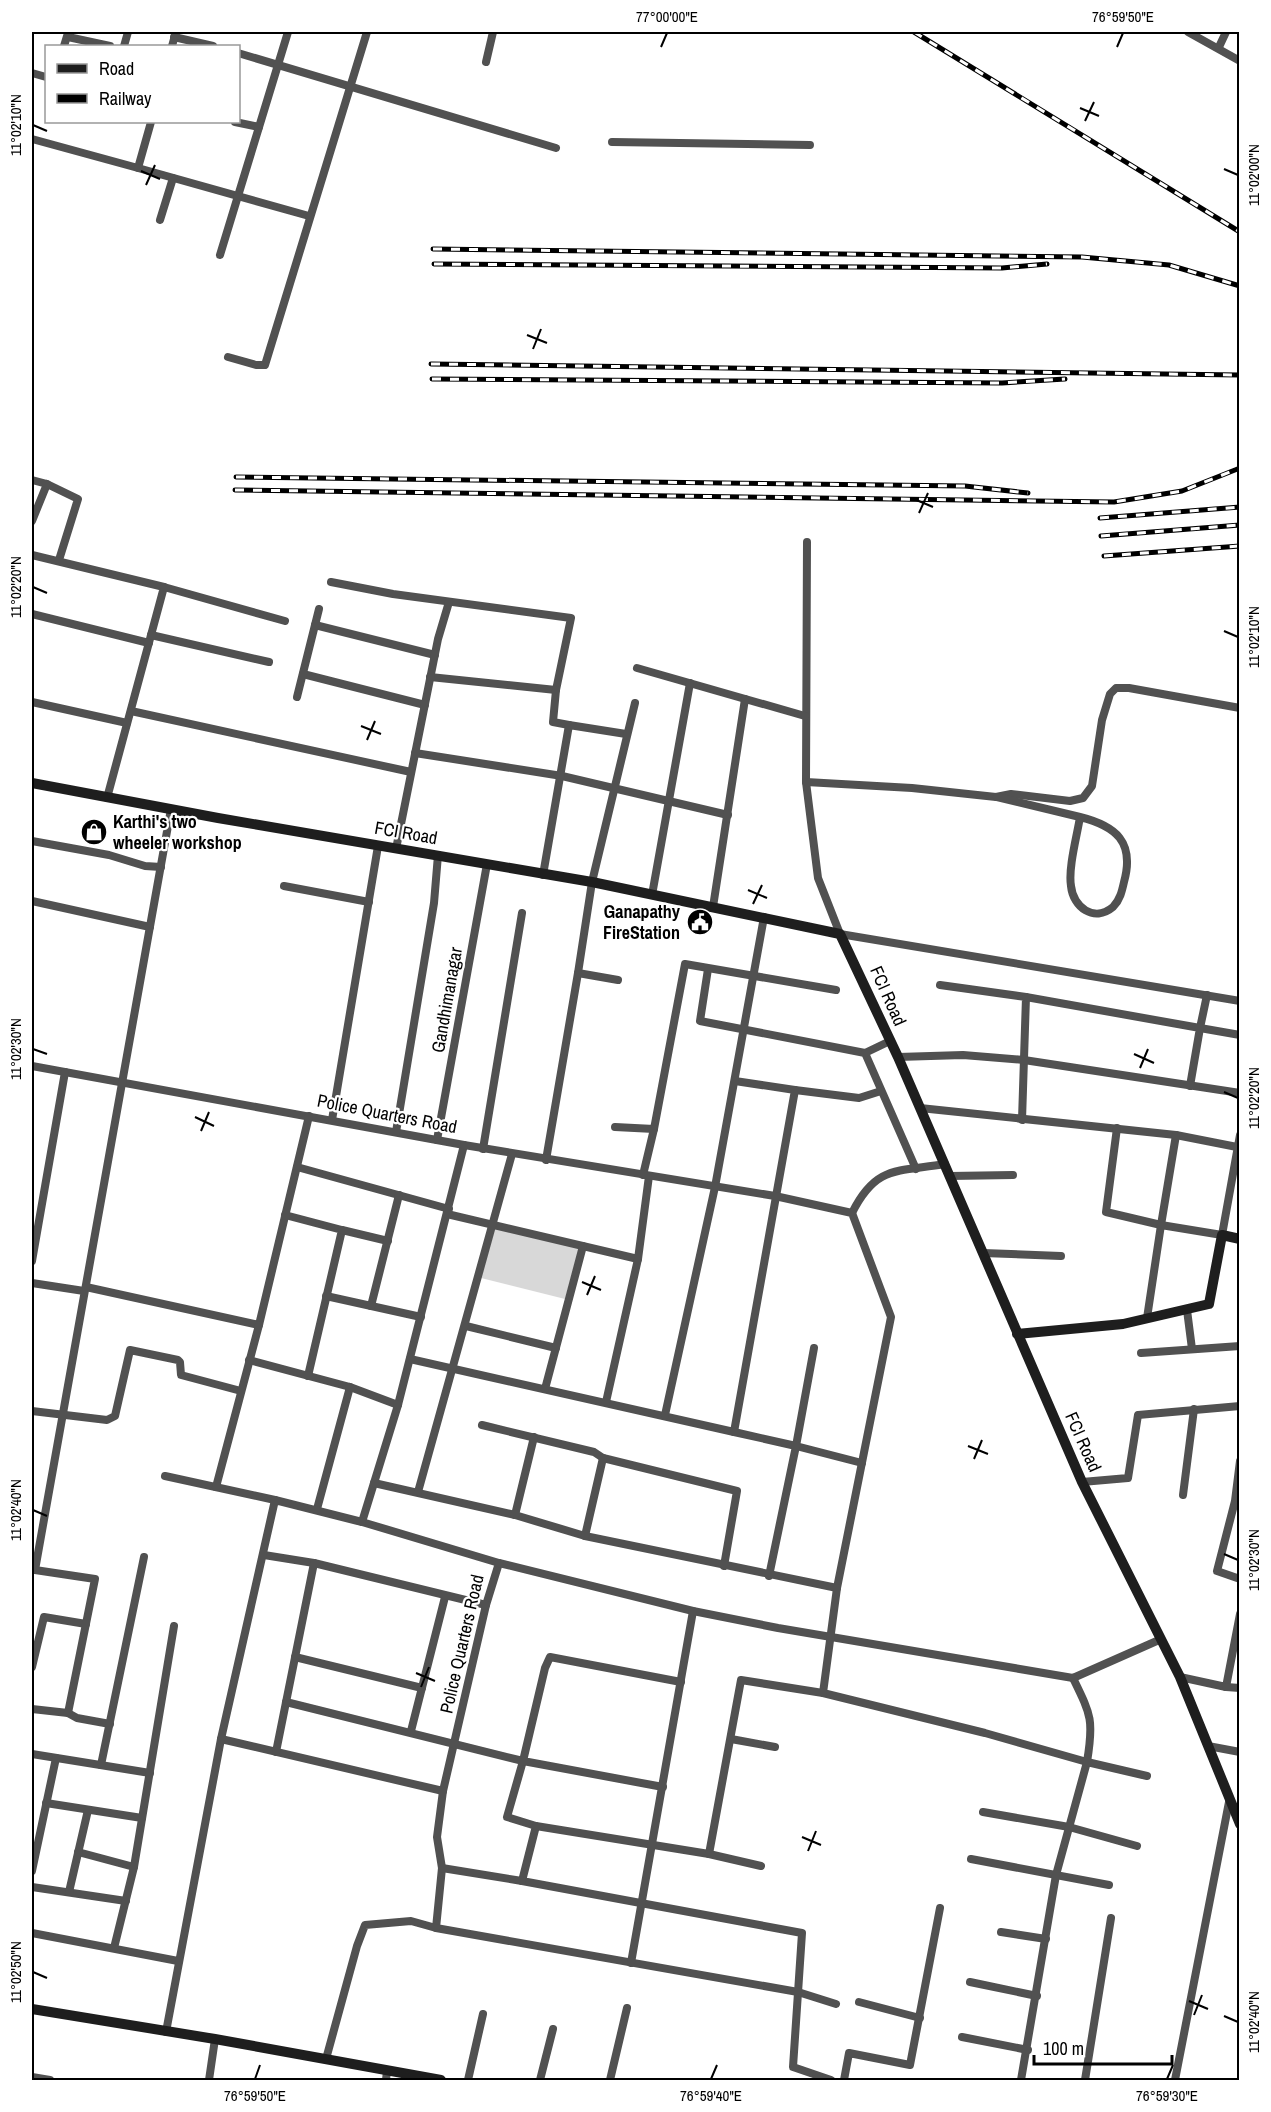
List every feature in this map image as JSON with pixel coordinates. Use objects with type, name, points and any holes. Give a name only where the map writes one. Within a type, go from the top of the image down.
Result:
[{"type":"street","points":[[220,255],[288,32]]},
{"type":"street","points":[[228,357],[256,365],[265,364],[309,216],[368,32]]},
{"type":"street","points":[[486,62],[493,32]]},
{"type":"street","points":[[1188,32],[1219,47],[1239,61]]},
{"type":"street","points":[[1219,47],[1226,32]]},
{"type":"street","points":[[68,34],[106,45]]},
{"type":"street","points":[[175,34],[210,45]]},
{"type":"street","points":[[240,53],[279,63],[351,88],[556,148]]},
{"type":"street","points":[[138,168],[151,123]]},
{"type":"street","points":[[240,123],[259,127]]},
{"type":"street","points":[[32,139],[309,216]]},
{"type":"street","points":[[612,142],[810,145]]},
{"type":"street","points":[[160,220],[173,178]]},
{"type":"street","points":[[32,480],[47,484],[78,499],[59,560]]},
{"type":"street","points":[[32,521],[47,484]]},
{"type":"street","points":[[807,542],[806,782],[818,878],[840,934],[1239,1002]]},
{"type":"street","points":[[32,555],[164,587],[285,621]]},
{"type":"street","points":[[331,582],[449,602],[571,618],[556,690],[553,722],[626,734]]},
{"type":"street","points":[[107,798],[164,587]]},
{"type":"street","points":[[396,849],[430,677],[449,602]]},
{"type":"street","points":[[297,697],[319,609]]},
{"type":"street","points":[[32,614],[269,662]]},
{"type":"street","points":[[315,625],[435,655]]},
{"type":"street","points":[[637,668],[805,716]]},
{"type":"street","points":[[303,674],[425,705]]},
{"type":"street","points":[[430,677],[556,690]]},
{"type":"street","points":[[652,895],[690,683]]},
{"type":"street","points":[[996,797],[1011,794],[1070,801],[1083,798],[1089,793],[1102,720],[1110,694],[1116,688],[1129,688],[1239,708]]},
{"type":"street","points":[[713,907],[746,699]]},
{"type":"street","points":[[32,702],[127,723]]},
{"type":"street","points":[[546,1160],[592,882],[635,703]]},
{"type":"street","points":[[131,711],[411,772]]},
{"type":"street","points":[[543,875],[562,776],[569,725]]},
{"type":"street","points":[[415,753],[562,776],[728,815]]},
{"type":"street","points":[[806,782],[912,788],[996,797],[1080,817],[1105,826],[1119,835],[1128,857],[1120,897],[1112,907],[1102,913],[1086,911],[1074,900],[1070,884],[1080,817]]},
{"type":"street","name":"FCI Road","points":[[32,783],[378,846],[592,882],[840,934],[898,1057],[1082,1482],[1159,1640],[1180,1677],[1229,1802],[1238,1818]]},
{"type":"street","points":[[68,1713],[94,1580],[33,1570],[171,809]]},
{"type":"street","points":[[32,840],[109,855],[145,866],[161,867]]},
{"type":"street","points":[[332,1120],[378,846]]},
{"type":"street","points":[[396,1132],[434,903],[438,855]]},
{"type":"street","name":"Gandhimanagar","points":[[437,1140],[487,864]]},
{"type":"street","points":[[284,886],[369,902]]},
{"type":"street","points":[[32,901],[150,927]]},
{"type":"street","points":[[483,1149],[522,913]]},
{"type":"street","points":[[665,1415],[715,1186],[764,917]]},
{"type":"street","points":[[606,1402],[638,1259],[646,1176],[685,964],[753,978],[836,990]]},
{"type":"street","points":[[708,969],[700,1021],[865,1053],[890,1041]]},
{"type":"street","points":[[578,973],[618,980]]},
{"type":"street","points":[[940,985],[1239,1035]]},
{"type":"street","points":[[1190,1086],[1207,995]]},
{"type":"street","points":[[1022,1120],[1026,998]]},
{"type":"street","points":[[865,1053],[916,1169]]},
{"type":"street","points":[[898,1057],[963,1055],[1024,1060],[1239,1093]]},
{"type":"street","name":"Police Quarters Road","points":[[32,1066],[464,1145],[398,1405],[362,1522],[499,1563],[486,1605],[443,1791],[437,1837],[442,1868],[436,1928]]},
{"type":"street","points":[[32,1261],[34,1235],[65,1072]]},
{"type":"street","points":[[735,1081],[859,1098],[881,1091]]},
{"type":"street","points":[[734,1432],[795,1090]]},
{"type":"street","points":[[920,1108],[1176,1135],[1237,1147]]},
{"type":"street","points":[[216,1486],[259,1325],[309,1116]]},
{"type":"street","points":[[615,1127],[654,1129]]},
{"type":"street","points":[[1117,1128],[1106,1212],[1239,1239]]},
{"type":"street","points":[[1147,1318],[1176,1135]]},
{"type":"street","points":[[1017,1334],[1123,1324],[1209,1304],[1239,1135]]},
{"type":"street","points":[[464,1145],[776,1196],[852,1213]]},
{"type":"street","points":[[418,1492],[512,1154]]},
{"type":"street","points":[[823,1693],[837,1588],[891,1317],[852,1213],[864,1189],[882,1175],[945,1164]]},
{"type":"street","points":[[297,1167],[399,1195],[494,1225],[638,1259]]},
{"type":"street","points":[[950,1176],[1013,1175]]},
{"type":"street","points":[[371,1306],[399,1195]]},
{"type":"street","points":[[285,1215],[388,1241]]},
{"type":"street","points":[[308,1376],[342,1230]]},
{"type":"street","points":[[545,1389],[583,1246]]},
{"type":"street","points":[[983,1253],[1061,1256]]},
{"type":"street","points":[[32,1283],[85,1289],[259,1325]]},
{"type":"street","points":[[327,1296],[421,1317]]},
{"type":"street","points":[[1187,1310],[1192,1349]]},
{"type":"street","points":[[466,1326],[556,1348]]},
{"type":"street","points":[[1141,1353],[1239,1346]]},
{"type":"street","points":[[769,1576],[814,1348]]},
{"type":"street","points":[[32,1411],[107,1420],[115,1416],[130,1350],[178,1360],[180,1375],[241,1391]]},
{"type":"street","points":[[410,1359],[665,1415],[862,1463]]},
{"type":"street","points":[[249,1360],[350,1387],[398,1405]]},
{"type":"street","points":[[317,1509],[350,1387]]},
{"type":"street","points":[[1082,1482],[1128,1478],[1138,1415],[1239,1406]]},
{"type":"street","points":[[1182,1495],[1194,1409]]},
{"type":"street","points":[[482,1425],[594,1452],[603,1458],[737,1491],[723,1566]]},
{"type":"street","points":[[515,1515],[534,1437]]},
{"type":"street","points":[[585,1536],[603,1458]]},
{"type":"street","points":[[1239,1461],[1237,1502],[1217,1571],[1239,1579]]},
{"type":"street","points":[[165,1476],[317,1509],[362,1522]]},
{"type":"street","points":[[374,1483],[515,1515],[585,1536],[769,1576],[837,1588]]},
{"type":"street","points":[[166,2032],[221,1739],[275,1500]]},
{"type":"street","points":[[264,1555],[314,1563],[445,1597],[486,1605]]},
{"type":"street","points":[[101,1765],[144,1557]]},
{"type":"street","points":[[276,1752],[314,1563]]},
{"type":"street","points":[[499,1563],[693,1611],[831,1638],[1073,1678],[1159,1640]]},
{"type":"street","points":[[411,1731],[445,1597]]},
{"type":"street","points":[[631,1962],[693,1611]]},
{"type":"street","points":[[1226,1687],[1239,1614]]},
{"type":"street","points":[[32,1667],[44,1617],[87,1624]]},
{"type":"street","points":[[114,1948],[134,1867],[174,1626]]},
{"type":"street","points":[[295,1657],[422,1688]]},
{"type":"street","points":[[681,1682],[550,1657],[544,1668],[523,1761],[507,1817],[536,1826],[709,1854],[761,1866]]},
{"type":"street","points":[[1180,1677],[1239,1688]]},
{"type":"street","points":[[1021,2080],[1028,2050],[1056,1875],[1087,1762],[1091,1736],[1090,1714],[1073,1678]]},
{"type":"street","points":[[709,1854],[741,1680],[823,1693],[1147,1776]]},
{"type":"street","points":[[286,1702],[456,1742],[523,1761],[663,1787]]},
{"type":"street","points":[[32,1709],[68,1713],[77,1718],[110,1724]]},
{"type":"street","points":[[221,1739],[443,1791]]},
{"type":"street","points":[[731,1739],[775,1747]]},
{"type":"street","points":[[1208,1746],[1239,1752]]},
{"type":"street","points":[[32,1754],[150,1773]]},
{"type":"street","points":[[32,1871],[35,1836],[46,1803],[56,1758]]},
{"type":"street","points":[[1175,2080],[1229,1802]]},
{"type":"street","points":[[46,1803],[142,1818]]},
{"type":"street","points":[[69,1892],[88,1810]]},
{"type":"street","points":[[983,1812],[1069,1827],[1137,1846]]},
{"type":"street","points":[[522,1881],[536,1826]]},
{"type":"street","points":[[78,1852],[134,1867]]},
{"type":"street","points":[[971,1859],[1109,1885]]},
{"type":"street","points":[[442,1868],[802,1933],[793,2067],[831,2080]]},
{"type":"street","points":[[32,1887],[126,1901]]},
{"type":"street","points":[[844,2080],[849,2053],[910,2065],[940,1908]]},
{"type":"street","points":[[1085,2080],[1111,1918]]},
{"type":"street","points":[[326,2059],[357,1946],[365,1925],[411,1922],[798,1992],[836,2004]]},
{"type":"street","points":[[1001,1932],[1046,1940]]},
{"type":"street","points":[[32,1933],[178,1961]]},
{"type":"street","points":[[970,1982],[1037,1996]]},
{"type":"street","points":[[859,2002],[920,2018]]},
{"type":"street","points":[[610,2080],[627,2008]]},
{"type":"street","points":[[32,2009],[326,2059],[386,2076],[441,2080]]},
{"type":"street","points":[[468,2080],[483,2014]]},
{"type":"street","points":[[540,2080],[553,2029]]},
{"type":"street","points":[[962,2037],[1028,2050]]},
{"type":"street","points":[[209,2080],[215,2039]]},
{"type":"street","points":[[32,2077],[49,2080]]},
{"type":"shaded area","points":[[495,1228],[579,1248],[565,1299],[481,1278]]},
{"type":"railway","points":[[914,32],[1240,232]]},
{"type":"railway","points":[[433,249],[1082,257],[1169,265],[1240,286]]},
{"type":"railway","points":[[434,264],[1002,268],[1047,264]]},
{"type":"railway","points":[[431,364],[1240,375]]},
{"type":"railway","points":[[432,379],[1002,383],[1065,379]]},
{"type":"railway","points":[[235,490],[1114,502],[1182,491],[1240,468]]},
{"type":"railway","points":[[236,477],[965,486],[1028,493]]},
{"type":"railway","points":[[1100,518],[1240,507]]},
{"type":"railway","points":[[1101,536],[1240,525]]},
{"type":"railway","points":[[1104,556],[1240,546]]},
{"type":"place","name":"Karthi's two wheeler workshop","points":[[94,832]]},
{"type":"place","name":"Ganapathy FireStation","points":[[700,922]]}]
